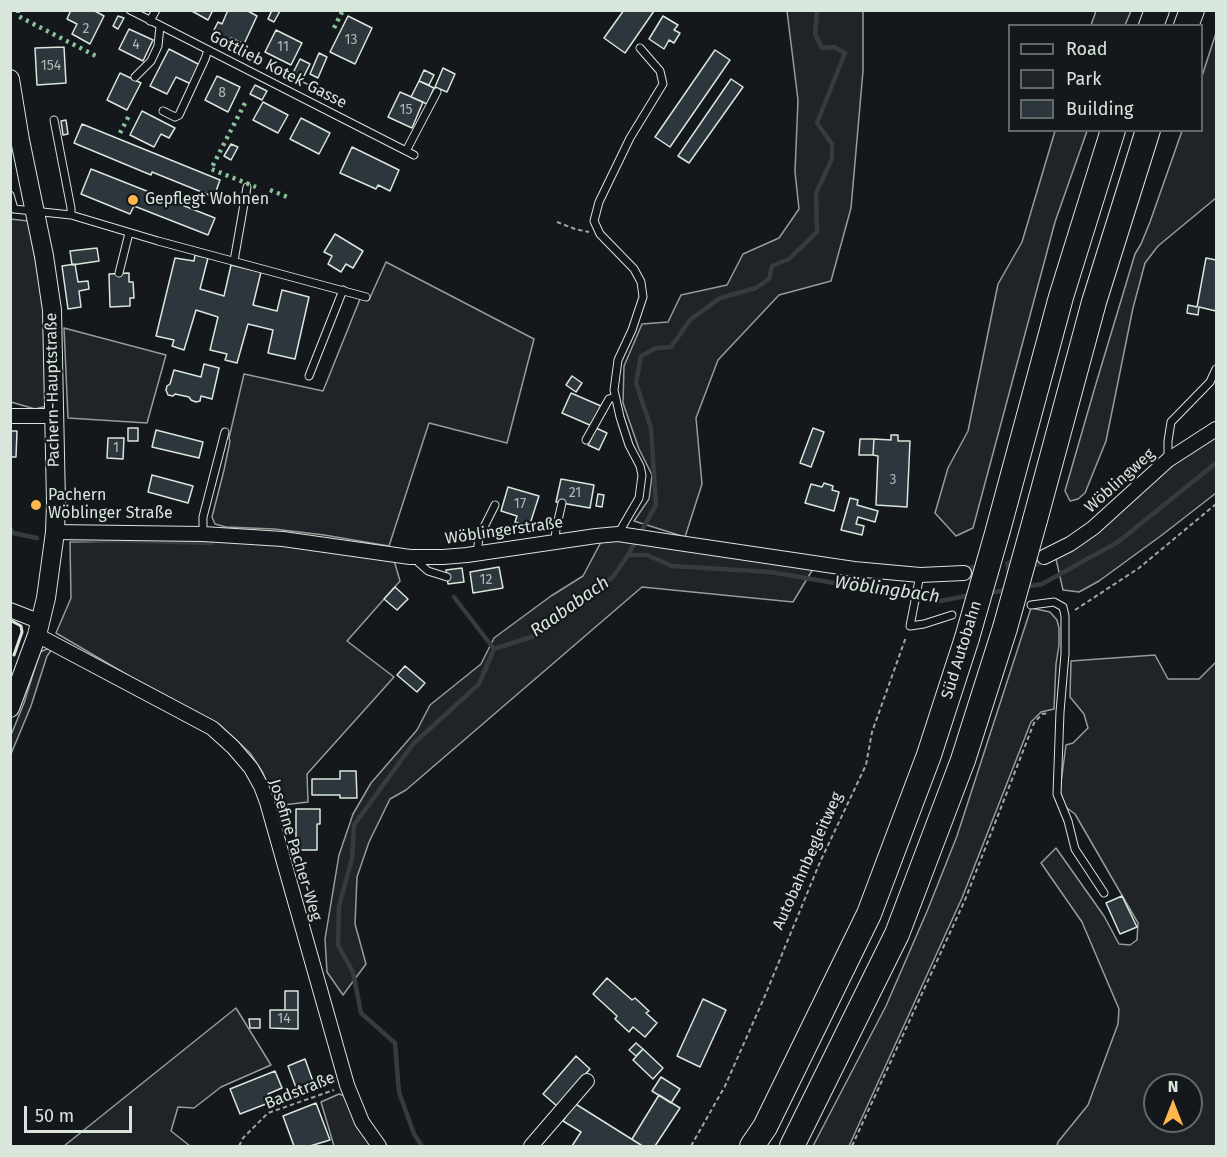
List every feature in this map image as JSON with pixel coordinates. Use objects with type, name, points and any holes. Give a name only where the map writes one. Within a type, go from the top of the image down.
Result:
[{"type":"highway","name":"Süd Autobahn","points":[[752,1146],[765,1127],[869,914],[929,755],[967,638],[1061,297],[1112,132]]},
{"type":"highway","name":"Süd Autobahn","points":[[792,1146],[897,934],[963,760],[1005,628],[1094,302],[1147,132]]},
{"type":"main road","name":"Pachern-Hauptstraße","points":[[10,79],[20,140],[36,211],[52,310],[55,532],[46,598],[39,629],[10,708]]},
{"type":"street","points":[[10,416],[54,416]]},
{"type":"street","name":"Wöblingweg","points":[[1044,558],[1093,528],[1168,460],[1216,429]]},
{"type":"street","name":"Wöblingerstraße","points":[[55,532],[203,534],[283,539],[417,556],[443,557],[623,534],[920,578]]},
{"type":"street","points":[[920,578],[964,573]]},
{"type":"street","name":"Josefine Pacher-Weg","points":[[10,610],[212,728],[234,747],[251,768],[267,802],[347,1085],[362,1122],[380,1146]]},
{"type":"street","points":[[531,1146],[587,1081]]},
{"type":"lane","name":"Gottlieb Kotek-Gasse","points":[[130,10],[414,155]]},
{"type":"lane","points":[[150,21],[156,10]]},
{"type":"lane","points":[[135,77],[150,61],[158,46],[160,26]]},
{"type":"lane","points":[[623,534],[639,498],[642,475],[626,436],[614,390],[618,360],[632,330],[643,297],[641,282],[634,269],[600,234],[594,221],[599,202],[630,138],[663,84],[660,71],[640,48]]},
{"type":"lane","points":[[163,111],[174,117],[179,115],[208,50]]},
{"type":"lane","points":[[406,151],[437,93]]},
{"type":"lane","points":[[54,120],[71,215]]},
{"type":"lane","points":[[234,261],[247,187]]},
{"type":"lane","points":[[10,195],[14,209],[71,215],[366,297]]},
{"type":"lane","points":[[119,273],[129,232]]},
{"type":"lane","points":[[309,376],[343,290]]},
{"type":"lane","points":[[1168,460],[1171,422],[1210,382],[1216,369]]},
{"type":"lane","points":[[586,440],[609,399],[615,397]]},
{"type":"lane","points":[[203,534],[203,517],[225,432]]},
{"type":"lane","points":[[555,542],[562,502]]},
{"type":"lane","points":[[477,554],[479,537],[495,505]]},
{"type":"lane","points":[[417,556],[419,563],[428,571],[447,577]]},
{"type":"lane","points":[[920,578],[910,626],[952,615]]},
{"type":"lane","points":[[1031,604],[1054,602],[1063,607],[1065,654],[1057,794],[1068,821],[1075,849],[1104,893]]},
{"type":"path","points":[[556,222],[600,234]]},
{"type":"path","points":[[1065,616],[1139,568],[1216,504]]},
{"type":"path","name":"Autobahnbegleitweg","points":[[691,1146],[725,1086],[820,862],[866,765],[872,732],[910,626]]},
{"type":"path","points":[[852,1146],[965,900],[1034,723],[1042,714],[1060,712]]},
{"type":"path","name":"Badstraße","points":[[239,1146],[243,1138],[268,1113],[347,1085]]},
{"type":"green space","points":[[1096,10],[1131,11],[1125,24],[1091,24]]},
{"type":"green space","points":[[787,11],[863,11],[863,71],[851,208],[831,281],[779,295],[718,360],[696,418],[702,484],[685,537],[634,521],[649,499],[652,475],[639,449],[623,403],[624,366],[642,324],[668,322],[681,295],[727,285],[743,254],[779,238],[799,209],[795,172],[798,100]]},
{"type":"green space","points":[[1216,33],[1216,198],[1158,246],[1145,263],[1133,308],[1106,441],[1085,493],[1078,499],[1070,501],[1065,491],[1135,254],[1150,222],[1182,132],[1203,132],[1203,73]]},
{"type":"green space","points":[[1055,132],[1087,132],[1055,222],[973,528],[956,536],[935,513],[948,468],[968,431],[998,284],[1022,242]]},
{"type":"green space","points":[[10,219],[28,221],[45,310],[47,406],[35,409],[11,402]]},
{"type":"green space","points":[[386,262],[534,339],[507,443],[429,423],[389,546],[324,535],[274,529],[226,527],[215,524],[212,517],[244,374],[323,391],[360,299],[369,300]]},
{"type":"green space","points":[[64,328],[166,355],[147,423],[68,418]]},
{"type":"green space","points":[[1216,436],[1216,493],[1099,581],[1079,592],[1063,590],[1056,559],[1096,531],[1171,465]]},
{"type":"green space","points":[[621,539],[813,569],[793,602],[642,587],[406,790],[390,799],[369,842],[357,877],[355,924],[366,964],[343,995],[327,972],[325,939],[339,855],[353,814],[371,783],[417,730],[430,705],[481,664],[494,638],[551,596],[583,576],[601,542]]},
{"type":"green space","points":[[205,540],[301,545],[394,560],[400,581],[347,641],[394,677],[307,774],[308,802],[275,806],[263,773],[250,753],[220,725],[56,633],[71,598],[70,542]]},
{"type":"green space","points":[[1031,608],[1050,612],[1057,620],[1059,628],[1054,709],[1041,712],[1031,722],[962,898],[849,1146],[813,1146],[886,1006],[928,909],[957,836]]},
{"type":"green space","points":[[52,649],[47,656],[31,706],[11,754],[11,735],[40,652]]},
{"type":"green space","points":[[1155,655],[1168,679],[1199,679],[1216,662],[1216,1146],[1057,1146],[1088,1105],[1118,1024],[1119,1009],[1082,922],[1041,863],[1056,848],[1104,916],[1119,944],[1130,945],[1137,940],[1138,923],[1075,814],[1063,805],[1060,790],[1066,745],[1073,743],[1088,728],[1084,714],[1070,697],[1071,661]]},
{"type":"green space","points":[[236,1008],[271,1065],[221,1087],[194,1108],[178,1107],[171,1131],[190,1146],[64,1146]]},
{"type":"green space","points":[[339,1094],[347,1097],[372,1146],[334,1146],[321,1102]]},
{"type":"building","points":[[71,10],[93,10],[104,16],[90,44],[72,34],[77,24],[67,19]]},
{"type":"building","points":[[190,10],[213,10],[208,20]]},
{"type":"building","points":[[228,10],[246,10],[257,16],[244,44],[231,38],[227,46],[210,38],[218,22],[222,24]]},
{"type":"building","points":[[272,10],[280,11],[274,22],[268,19]]},
{"type":"building","points":[[624,10],[654,11],[625,53],[604,38]]},
{"type":"building","points":[[118,16],[124,18],[118,29],[113,26]]},
{"type":"building","points":[[348,16],[372,28],[355,64],[330,52]]},
{"type":"building","points":[[663,16],[678,25],[674,30],[680,33],[674,43],[669,40],[664,49],[649,39]]},
{"type":"building","points":[[129,29],[153,40],[143,61],[119,49]]},
{"type":"building","points":[[276,30],[302,43],[291,65],[265,52]]},
{"type":"building","points":[[64,47],[66,83],[37,85],[35,48]]},
{"type":"building","points":[[169,49],[200,65],[191,84],[176,77],[167,94],[150,86]]},
{"type":"building","points":[[715,50],[730,60],[670,147],[655,137]]},
{"type":"building","points":[[319,53],[327,57],[318,78],[310,74]]},
{"type":"building","points":[[300,59],[310,64],[301,82],[291,77]]},
{"type":"building","points":[[443,68],[455,74],[447,92],[435,87]]},
{"type":"building","points":[[424,70],[434,75],[429,85],[419,81]]},
{"type":"building","points":[[120,73],[141,83],[127,110],[107,100]]},
{"type":"building","points":[[217,76],[240,87],[228,112],[205,100]]},
{"type":"building","points":[[731,79],[743,87],[689,163],[678,156]]},
{"type":"building","points":[[419,81],[434,88],[427,104],[411,97]]},
{"type":"building","points":[[255,85],[267,91],[262,100],[250,94]]},
{"type":"building","points":[[400,92],[423,102],[412,128],[388,117]]},
{"type":"building","points":[[263,102],[288,115],[278,133],[253,120]]},
{"type":"building","points":[[142,111],[175,128],[169,138],[161,134],[154,147],[130,135]]},
{"type":"building","points":[[301,118],[330,133],[319,154],[290,139]]},
{"type":"building","points":[[66,120],[68,134],[63,135],[61,121]]},
{"type":"building","points":[[82,124],[220,180],[214,197],[152,172],[151,175],[74,143]]},
{"type":"building","points":[[231,144],[238,147],[231,160],[224,156]]},
{"type":"building","points":[[352,147],[399,170],[390,191],[378,185],[376,189],[340,173]]},
{"type":"building","name":"Gepflegt Wohnen","points":[[91,169],[215,218],[208,235],[134,206],[130,214],[81,194]]},
{"type":"building","points":[[335,234],[363,251],[353,268],[346,264],[341,272],[328,264],[332,256],[324,252]]},
{"type":"building","points":[[97,248],[99,261],[72,265],[70,251]]},
{"type":"building","points":[[195,255],[208,258],[200,289],[224,296],[231,265],[261,272],[253,305],[277,311],[282,290],[309,297],[295,359],[268,353],[273,330],[248,324],[237,363],[225,360],[227,354],[210,350],[218,317],[196,310],[184,350],[172,346],[174,340],[156,336],[175,258],[194,261]]},
{"type":"building","points":[[1206,258],[1216,260],[1216,311],[1199,307],[1198,315],[1187,313],[1188,305],[1197,307]]},
{"type":"building","points":[[75,264],[78,282],[88,281],[89,289],[79,291],[81,307],[68,309],[62,266]]},
{"type":"building","points":[[129,273],[129,282],[133,282],[134,298],[130,298],[130,306],[110,307],[109,274]]},
{"type":"building","points":[[204,364],[219,368],[212,399],[201,396],[200,401],[196,402],[189,397],[168,395],[166,390],[174,370],[201,377]]},
{"type":"building","points":[[572,376],[582,383],[576,392],[566,385]]},
{"type":"building","points":[[571,393],[601,406],[592,426],[562,413]]},
{"type":"building","points":[[128,428],[138,428],[138,441],[128,441]]},
{"type":"building","points":[[596,428],[607,433],[599,450],[588,445]]},
{"type":"building","points":[[813,428],[824,432],[811,467],[800,463]]},
{"type":"building","points":[[156,430],[203,442],[199,458],[152,447]]},
{"type":"building","points":[[10,431],[17,431],[16,457],[10,457]]},
{"type":"building","points":[[891,435],[898,435],[898,441],[910,441],[907,507],[876,505],[878,456],[873,455],[874,439],[891,440]]},
{"type":"building","points":[[108,438],[124,438],[123,459],[107,458]]},
{"type":"building","points":[[860,439],[874,439],[873,455],[859,455]]},
{"type":"building","points":[[152,475],[193,486],[188,503],[148,492]]},
{"type":"building","points":[[561,479],[594,485],[590,508],[556,502]]},
{"type":"building","points":[[824,483],[833,486],[832,490],[839,492],[834,511],[805,503],[811,484],[822,487]]},
{"type":"building","points":[[508,487],[539,496],[529,527],[515,522],[517,516],[501,511]]},
{"type":"building","points":[[598,494],[604,495],[602,507],[596,506]]},
{"type":"building","points":[[850,498],[858,500],[857,505],[878,511],[875,522],[858,517],[856,524],[864,526],[862,535],[841,530]]},
{"type":"building","points":[[499,567],[503,588],[473,593],[470,572]]},
{"type":"building","points":[[462,568],[464,582],[448,584],[446,570]]},
{"type":"building","points":[[395,587],[408,599],[397,610],[384,599]]},
{"type":"building","points":[[405,666],[425,683],[417,692],[397,675]]},
{"type":"building","points":[[340,771],[356,771],[357,798],[340,798],[340,795],[312,795],[312,779],[340,779]]},
{"type":"building","points":[[296,809],[320,809],[320,824],[317,824],[317,850],[296,850]]},
{"type":"building","points":[[1122,896],[1137,927],[1120,934],[1106,903]]},
{"type":"building","points":[[607,978],[632,1000],[635,998],[649,1011],[646,1013],[657,1023],[645,1037],[633,1027],[629,1032],[615,1019],[617,1016],[593,994]]},
{"type":"building","points":[[285,991],[298,991],[298,1010],[285,1010]]},
{"type":"building","points":[[703,999],[726,1010],[700,1067],[677,1056]]},
{"type":"building","points":[[270,1010],[298,1010],[298,1029],[270,1028]]},
{"type":"building","points":[[249,1019],[260,1019],[260,1028],[250,1028]]},
{"type":"building","points":[[636,1043],[643,1049],[636,1056],[629,1050]]},
{"type":"building","points":[[643,1049],[663,1068],[653,1079],[633,1060]]},
{"type":"building","points":[[576,1056],[590,1069],[557,1106],[543,1094]]},
{"type":"building","points":[[305,1059],[315,1087],[298,1093],[288,1066]]},
{"type":"building","points":[[275,1071],[282,1088],[268,1094],[271,1102],[240,1114],[230,1089]]},
{"type":"building","points":[[661,1077],[680,1089],[671,1103],[652,1091]]},
{"type":"building","points":[[659,1095],[680,1108],[655,1146],[640,1146],[632,1139]]},
{"type":"building","points":[[316,1103],[330,1140],[310,1146],[294,1146],[283,1116]]},
{"type":"building","points":[[574,1103],[641,1145],[572,1146],[581,1132],[563,1121]]},
{"type":"waterway","name":"Raababach","points":[[422,1146],[414,1134],[399,1092],[395,1043],[361,1013],[353,972],[338,945],[339,906],[352,859],[354,825],[413,744],[479,684],[494,649],[537,635],[613,577],[628,555],[656,505],[651,428],[636,383],[641,356],[656,348],[671,347],[690,320],[720,298],[756,288],[769,279],[772,266],[789,259],[817,232],[816,193],[832,159],[832,144],[817,123],[845,53],[834,47],[822,48],[815,34],[817,10]]},
{"type":"waterway","name":"Wöblingbach","points":[[1024,587],[1042,584],[1118,542],[1216,463]]},
{"type":"waterway","points":[[10,528],[13,533],[37,538]]},
{"type":"waterway","points":[[71,539],[212,543]]},
{"type":"waterway","name":"Wöblingbach","points":[[628,555],[647,555],[672,566],[770,572],[940,601],[971,595]]},
{"type":"waterway","name":"Wöblingbach","points":[[989,593],[1007,590]]},
{"type":"waterway","points":[[454,597],[494,649]]},
{"type":"tunnel","points":[[964,573],[1008,568],[1044,557]]},
{"type":"hedge","points":[[18,10],[18,16],[96,56]]},
{"type":"hedge","points":[[334,28],[343,10]]},
{"type":"hedge","points":[[245,103],[211,169],[256,187]]},
{"type":"hedge","points":[[120,133],[130,114]]},
{"type":"hedge","points":[[270,190],[290,198]]},
{"type":"wall","points":[[10,620],[21,626],[22,632],[14,655]]},
{"type":"place","name":"Gepflegt Wohnen","points":[[133,200]]},
{"type":"place","name":"Pachern Wöblinger Straße","points":[[36,505]]}]
